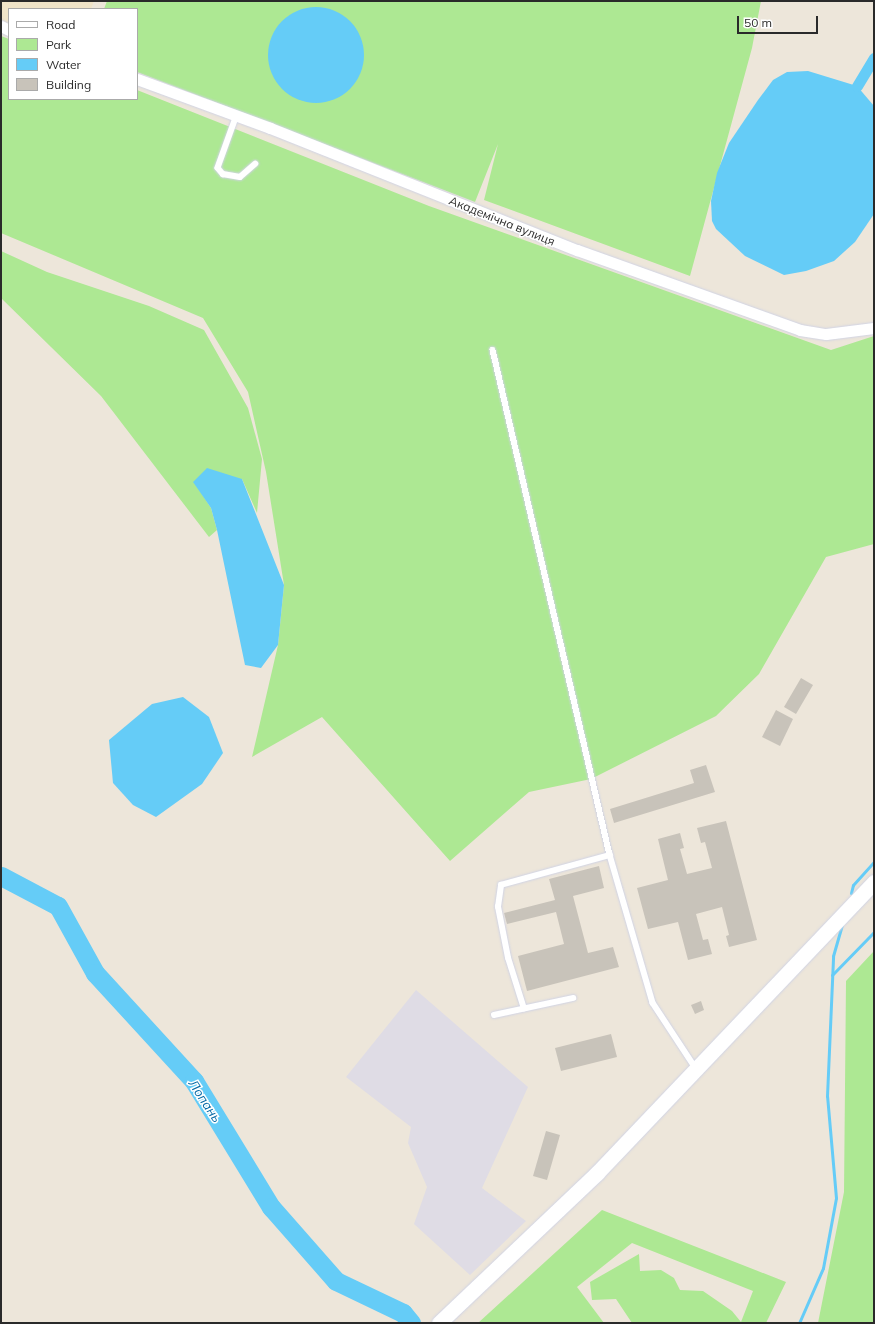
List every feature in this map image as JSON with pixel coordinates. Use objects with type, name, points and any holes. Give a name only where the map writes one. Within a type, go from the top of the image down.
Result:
[{"type":"street","name":"Академічна вулиця","points":[[138,78],[237,115],[576,250],[800,330],[826,334],[874,328]]},
{"type":"street","points":[[442,1320],[597,1173],[874,882]]},
{"type":"lane","points":[[237,115],[218,168],[223,174],[240,177],[255,164]]},
{"type":"lane","points":[[493,350],[610,855],[653,1003],[696,1068]]},
{"type":"lane","points":[[524,1009],[508,958],[498,907],[501,885],[610,855]]},
{"type":"lane","points":[[494,1015],[573,998]]},
{"type":"shaded area","points":[[1,1],[94,1],[91,8],[8,8],[8,34],[1,31]]},
{"type":"shaded area","points":[[416,990],[528,1087],[482,1188],[526,1221],[470,1275],[414,1224],[427,1187],[408,1143],[411,1127],[346,1077]]},
{"type":"green space","points":[[107,1],[761,1],[752,48],[690,276],[484,200],[498,144],[475,202],[138,72],[138,8],[104,8]]},
{"type":"green space","points":[[1,36],[8,39],[8,100],[138,100],[138,90],[429,206],[831,350],[874,336],[874,544],[826,557],[759,674],[716,716],[591,779],[529,792],[450,861],[322,717],[252,757],[278,645],[284,585],[266,472],[248,392],[203,318],[1,233]]},
{"type":"green space","points":[[1,251],[47,272],[149,306],[204,330],[248,408],[262,459],[257,513],[242,479],[194,482],[211,508],[217,530],[209,537],[101,396],[1,298]]},
{"type":"green space","points":[[874,951],[874,1323],[818,1323],[844,1192],[846,981]]},
{"type":"green space","points":[[602,1210],[786,1282],[766,1323],[632,1323],[616,1299],[592,1300],[590,1282],[639,1254],[640,1271],[661,1270],[674,1278],[680,1290],[703,1291],[732,1311],[741,1322],[753,1291],[632,1243],[577,1287],[604,1323],[478,1323]]},
{"type":"water","points":[[316,7],[334,11],[343,15],[350,21],[356,28],[360,37],[364,55],[360,73],[356,82],[350,89],[343,95],[334,99],[316,103],[298,99],[289,95],[282,89],[276,82],[272,73],[268,55],[272,37],[276,28],[282,21],[289,15],[298,11]]},
{"type":"water","points":[[808,71],[857,86],[874,106],[874,214],[855,242],[834,261],[806,271],[784,275],[745,256],[716,229],[712,221],[711,201],[717,173],[729,143],[758,100],[773,80],[787,72]]},
{"type":"water","points":[[207,468],[242,479],[284,585],[278,645],[261,668],[245,665],[217,530],[211,508],[193,482]]},
{"type":"water","points":[[183,697],[209,717],[223,753],[202,784],[156,817],[133,805],[113,783],[109,740],[152,704]]},
{"type":"building","points":[[801,678],[813,685],[796,714],[784,707]]},
{"type":"building","points":[[776,710],[793,719],[780,746],[762,737]]},
{"type":"building","points":[[706,765],[715,792],[614,823],[610,809],[694,783],[690,770]]},
{"type":"building","points":[[726,821],[757,940],[729,947],[726,936],[729,935],[722,907],[696,914],[703,940],[708,939],[712,954],[688,960],[678,922],[648,929],[637,888],[668,880],[658,839],[680,833],[684,848],[680,849],[687,874],[712,868],[705,842],[701,843],[697,828]]},
{"type":"building","points":[[599,866],[604,888],[573,896],[588,953],[613,947],[619,967],[527,991],[518,956],[564,944],[556,912],[507,924],[504,913],[555,900],[549,879]]},
{"type":"building","points":[[701,1001],[704,1010],[695,1014],[691,1005]]},
{"type":"building","points":[[611,1034],[617,1057],[561,1071],[555,1048]]},
{"type":"building","points":[[546,1131],[560,1135],[547,1180],[533,1176]]},
{"type":"waterway","points":[[857,86],[874,58]]},
{"type":"waterway","points":[[851,893],[853,885],[874,862]]},
{"type":"waterway","name":"Лопань","points":[[1,876],[58,906],[95,973],[194,1081],[271,1207],[336,1281],[403,1313],[411,1323]]},
{"type":"waterway","points":[[799,1323],[823,1268],[836,1198],[827,1096],[833,956],[842,925]]},
{"type":"waterway","points":[[832,975],[874,932]]}]
